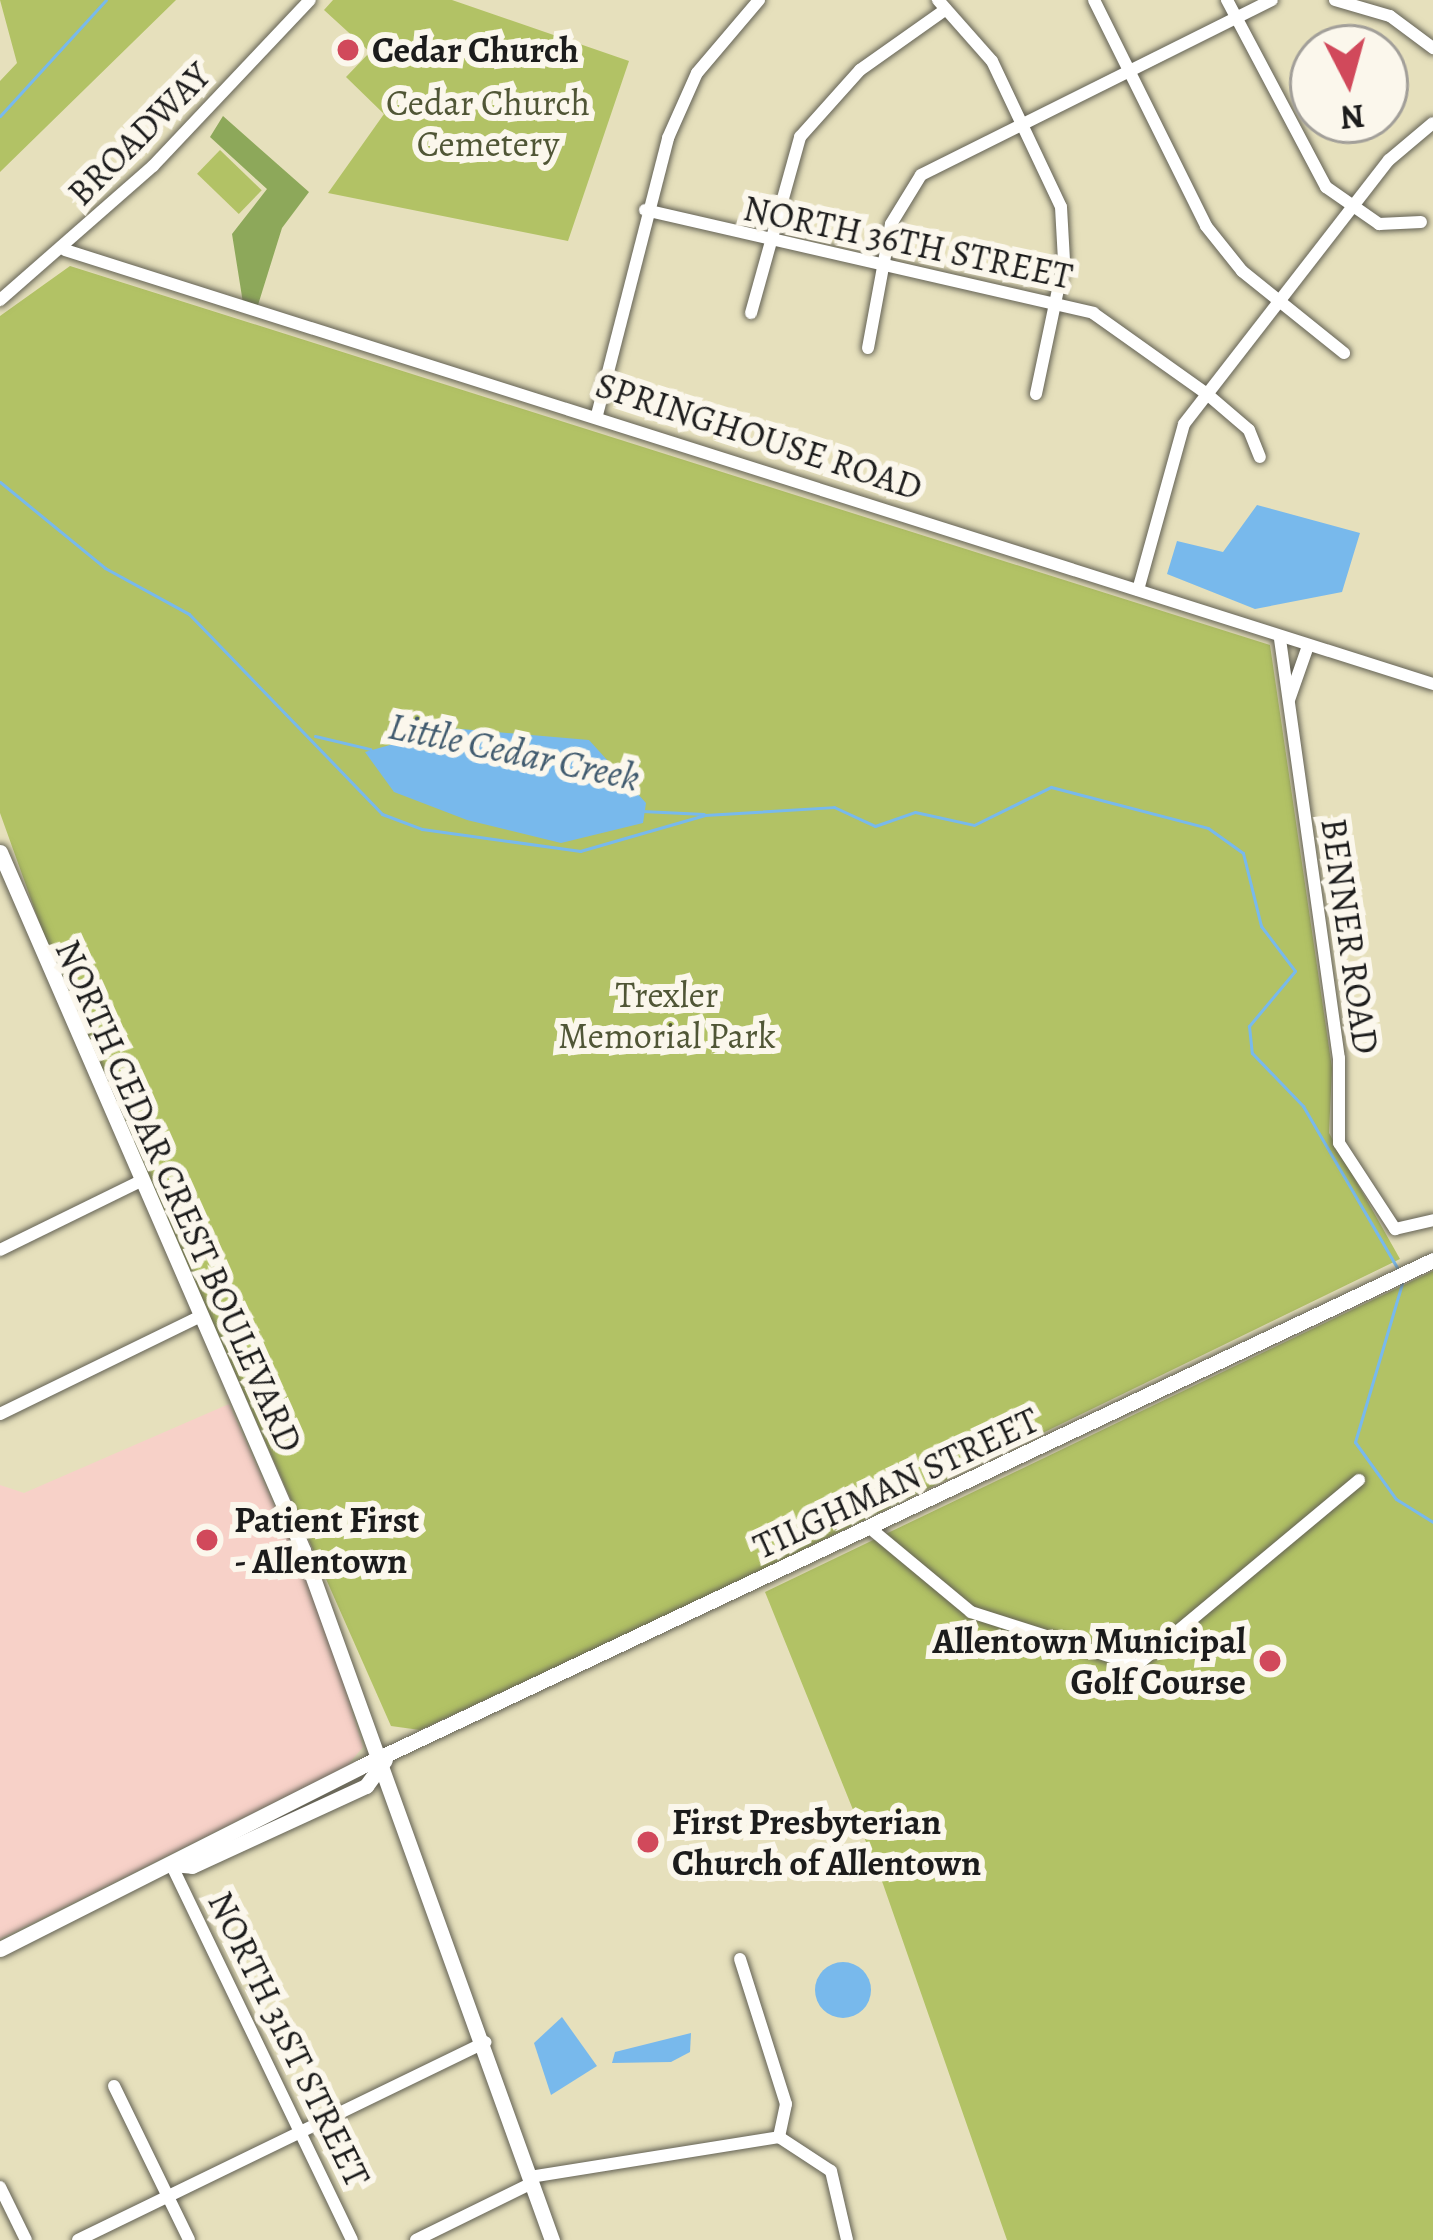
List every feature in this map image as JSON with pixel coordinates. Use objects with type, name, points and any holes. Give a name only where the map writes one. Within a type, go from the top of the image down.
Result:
[{"type":"main road","name":"NORTH CEDAR CREST BOULEVARD","points":[[0,852],[385,1760],[552,2240]]},
{"type":"main road","name":"TILGHMAN STREET","points":[[0,1949],[1433,1260]]},
{"type":"street","name":"BROADWAY","points":[[0,299],[65,250],[310,0]]},
{"type":"street","points":[[597,415],[645,210],[697,73],[759,0]]},
{"type":"street","points":[[1094,0],[1206,226],[1278,301],[1344,353]]},
{"type":"street","points":[[1227,0],[1304,159],[1352,208],[1390,228],[1421,222]]},
{"type":"street","points":[[868,348],[896,209],[921,175],[1020,121],[1272,0]]},
{"type":"street","points":[[1335,0],[1390,16],[1433,48]]},
{"type":"street","points":[[751,314],[786,168],[823,104],[942,5],[992,62],[1061,207],[1054,303],[1036,394]]},
{"type":"street","points":[[1138,590],[1178,437],[1352,208],[1433,123]]},
{"type":"street","name":"NORTH 36TH STREET","points":[[645,210],[766,242],[1054,303],[1106,320],[1249,430],[1260,458]]},
{"type":"street","name":"SPRINGHOUSE ROAD","points":[[65,250],[597,415],[1307,649],[1433,684]]},
{"type":"street","name":"BENNER ROAD","points":[[1280,639],[1339,1058],[1339,1143],[1401,1231],[1433,1220]]},
{"type":"street","name":"BENNER ROAD","points":[[1289,701],[1307,649]]},
{"type":"street","points":[[0,1250],[139,1182]]},
{"type":"street","points":[[0,1414],[199,1317]]},
{"type":"street","points":[[871,1528],[971,1612],[1137,1665],[1359,1480]]},
{"type":"street","name":"NORTH 31ST STREET","points":[[171,1864],[352,2240]]},
{"type":"street","points":[[740,1959],[786,2104],[779,2137]]},
{"type":"street","points":[[78,2240],[484,2042]]},
{"type":"street","points":[[114,2086],[189,2240]]},
{"type":"street","points":[[416,2240],[531,2180],[779,2137],[831,2171],[847,2240]]},
{"type":"street","points":[[0,2187],[26,2240]]},
{"type":"shaded area","points":[[229,1404],[320,1607],[363,1747],[347,1766],[0,1939],[0,1485],[24,1493]]},
{"type":"green space","points":[[0,0],[176,0],[0,172],[0,81],[17,63]]},
{"type":"green space","name":"Cedar Church Cemetery","points":[[333,0],[452,0],[629,61],[568,241],[328,193],[384,114],[346,77],[370,52],[324,10]]},
{"type":"green space","points":[[223,116],[309,192],[282,228],[258,305],[243,303],[232,234],[267,189],[210,137]]},
{"type":"green space","points":[[220,150],[262,190],[239,214],[197,174]]},
{"type":"green space","name":"Trexler Memorial Park","points":[[70,266],[1270,645],[1332,1068],[1329,1133],[1400,1259],[681,1609],[420,1730],[391,1726],[55,966],[0,813],[0,316]]},
{"type":"green space","name":"Allentown Municipal Golf Course","points":[[1433,1271],[1433,2240],[1007,2240],[883,1884],[765,1592]]},
{"type":"water","points":[[1257,505],[1360,533],[1342,592],[1255,609],[1167,574],[1177,541],[1223,552]]},
{"type":"water","points":[[450,728],[589,740],[646,803],[643,823],[561,843],[467,820],[394,792],[365,752]]},
{"type":"water","points":[[843,1962],[863,1970],[871,1990],[863,2010],[843,2018],[823,2010],[815,1990],[823,1970]]},
{"type":"water","points":[[562,2017],[597,2066],[551,2095],[534,2043]]},
{"type":"water","points":[[691,2033],[690,2052],[671,2062],[612,2063],[615,2052]]},
{"type":"waterway","points":[[0,116],[106,0]]},
{"type":"waterway","name":"Little Cedar Creek","points":[[0,482],[105,568],[189,614],[382,814],[422,829],[580,851],[705,815],[834,807],[875,826],[915,812],[974,825],[1051,787],[1208,828],[1243,853],[1261,926],[1295,971],[1249,1026],[1252,1053],[1303,1106],[1399,1271]]},
{"type":"waterway","name":"Little Cedar Creek","points":[[315,736],[370,749]]},
{"type":"waterway","name":"Little Cedar Creek","points":[[642,811],[704,814]]},
{"type":"waterway","name":"Little Cedar Creek","points":[[1403,1280],[1355,1442],[1396,1499],[1433,1522]]},
{"type":"place","name":"Cedar Church","points":[[348,50]]},
{"type":"place","name":"Patient First - Allentown","points":[[207,1540]]},
{"type":"place","name":"Allentown Municipal Golf Course","points":[[1270,1661]]},
{"type":"place","name":"First Presbyterian Church of Allentown","points":[[648,1842]]}]
